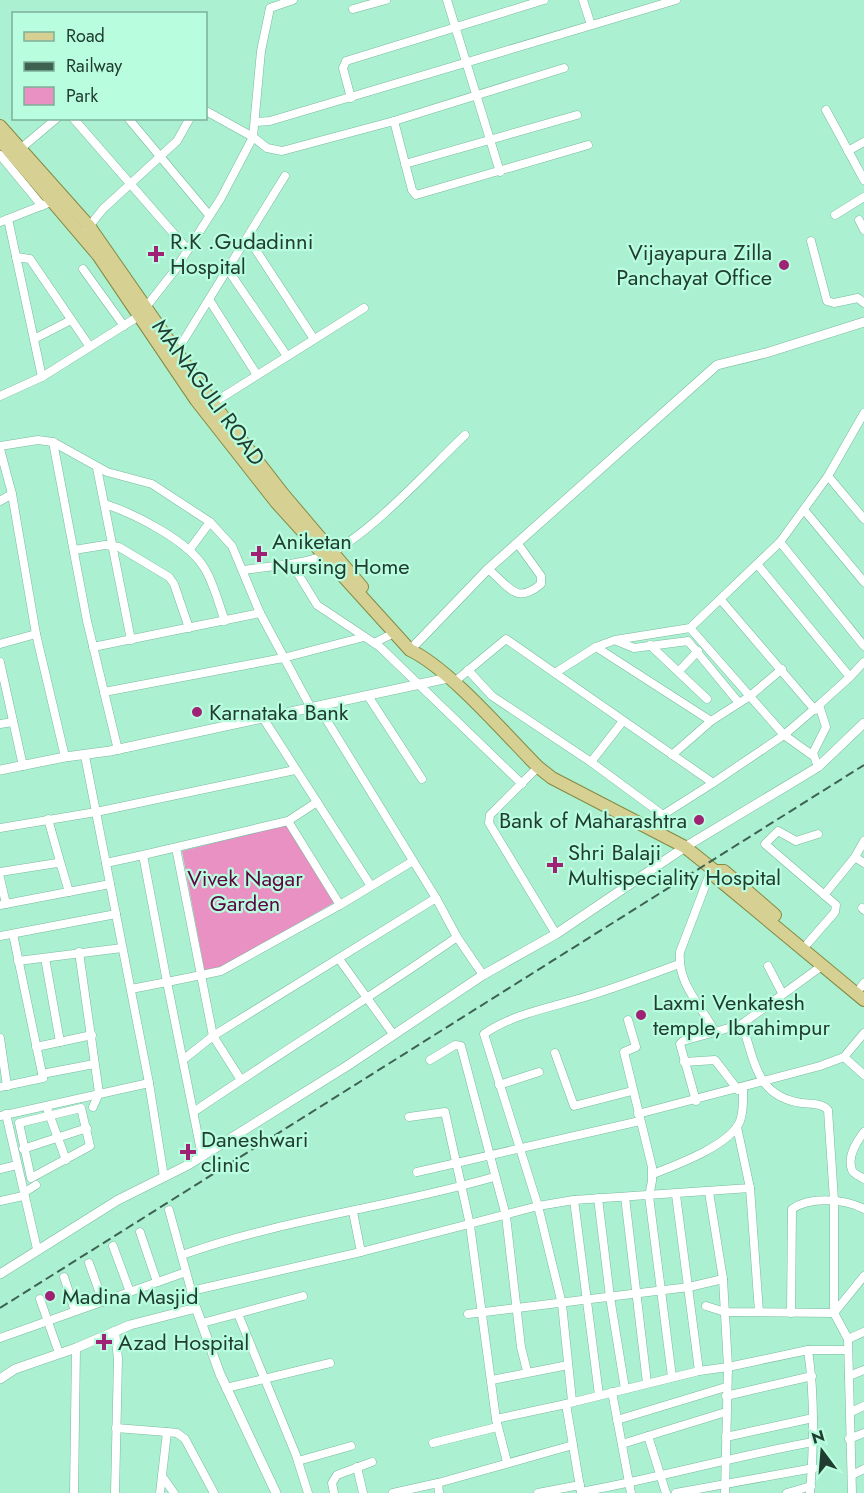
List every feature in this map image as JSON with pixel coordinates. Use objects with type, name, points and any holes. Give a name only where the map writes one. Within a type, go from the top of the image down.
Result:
[{"type":"main road","name":"MANAGULI ROAD","points":[[0,126],[11,153]]},
{"type":"main road","name":"MANAGULI ROAD","points":[[0,140],[52,201],[86,231],[143,312],[204,411],[276,502],[328,553],[416,650]]},
{"type":"main road","name":"MANAGULI ROAD","points":[[143,312],[177,351],[213,403],[328,553],[394,633],[450,680],[538,768],[552,778],[686,847],[713,869],[717,878],[864,1000]]},
{"type":"main road","name":"MANAGULI ROAD","points":[[713,869],[724,871],[808,944],[863,987]]},
{"type":"street","points":[[0,396],[42,377],[143,312],[188,250],[245,156],[256,122],[261,51],[267,15],[270,8],[293,0]]},
{"type":"street","points":[[353,9],[386,0]]},
{"type":"street","points":[[447,0],[500,172]]},
{"type":"street","points":[[351,98],[344,68],[346,61],[544,0]]},
{"type":"street","points":[[583,0],[591,25]]},
{"type":"street","points":[[256,122],[270,121],[351,98],[676,0]]},
{"type":"street","points":[[207,112],[253,137],[267,148],[282,152],[394,121],[564,68]]},
{"type":"street","points":[[826,110],[848,151],[862,170],[864,180]]},
{"type":"street","points":[[405,164],[577,115]]},
{"type":"street","points":[[42,377],[16,257],[4,220],[52,201],[11,153],[54,120]]},
{"type":"street","points":[[75,120],[188,250]]},
{"type":"street","points":[[130,120],[209,215]]},
{"type":"street","points":[[86,231],[103,208],[177,141],[189,120]]},
{"type":"street","points":[[394,121],[412,190],[416,195],[588,145]]},
{"type":"street","points":[[848,151],[864,142]]},
{"type":"street","points":[[177,351],[210,301],[285,176]]},
{"type":"street","points":[[835,215],[864,197]]},
{"type":"street","points":[[859,220],[864,230]]},
{"type":"street","points":[[248,238],[314,339]]},
{"type":"street","points":[[811,241],[827,301],[834,303],[858,298],[864,303]]},
{"type":"street","points":[[16,257],[30,259],[90,347]]},
{"type":"street","points":[[83,269],[124,326]]},
{"type":"street","points":[[228,270],[287,356]]},
{"type":"street","points":[[210,301],[257,375]]},
{"type":"street","points":[[213,403],[364,308]]},
{"type":"street","points":[[34,339],[71,320]]},
{"type":"street","points":[[416,650],[488,569],[717,365],[766,353],[864,322]]},
{"type":"street","points":[[555,673],[596,646],[615,640],[690,628],[780,542],[805,511],[828,476],[864,413]]},
{"type":"street","points":[[244,570],[292,564],[328,553],[371,523],[465,435]]},
{"type":"street","points":[[65,757],[36,634],[12,494],[0,448],[38,440],[53,442],[97,468],[152,484],[210,522],[226,537],[244,570],[260,613],[283,657],[483,975]]},
{"type":"street","points":[[53,442],[93,647],[118,750]]},
{"type":"street","points":[[97,468],[131,640]]},
{"type":"street","points":[[828,476],[864,519]]},
{"type":"street","points":[[0,501],[12,494]]},
{"type":"street","points":[[105,504],[132,516],[190,549],[206,569],[225,621]]},
{"type":"street","points":[[805,511],[864,582]]},
{"type":"street","points":[[190,549],[210,522]]},
{"type":"street","points":[[780,542],[864,646]]},
{"type":"street","points":[[488,569],[519,594],[529,594],[541,584],[541,576],[518,544]]},
{"type":"street","points":[[74,550],[114,546],[169,577],[174,584],[189,628]]},
{"type":"street","points":[[292,564],[316,605],[374,643],[421,684],[522,784]]},
{"type":"street","points":[[757,564],[850,677]]},
{"type":"street","points":[[721,600],[817,708],[826,727],[812,755]]},
{"type":"street","points":[[93,647],[260,613]]},
{"type":"street","points":[[690,628],[748,697],[784,735],[812,755],[818,767]]},
{"type":"street","points":[[374,643],[394,633]]},
{"type":"street","points":[[0,644],[36,634]]},
{"type":"street","points":[[104,692],[283,657],[364,637]]},
{"type":"street","points":[[0,770],[65,757],[118,750],[421,684],[450,680],[468,670],[506,639],[712,783]]},
{"type":"street","points":[[615,640],[631,648],[688,641],[739,703]]},
{"type":"street","points":[[650,645],[707,699]]},
{"type":"street","points":[[596,646],[711,722]]},
{"type":"street","points":[[679,671],[698,651]]},
{"type":"street","points":[[0,662],[23,766]]},
{"type":"street","points":[[647,825],[784,735],[817,708],[864,662]]},
{"type":"street","points":[[672,755],[711,722],[748,697],[782,669]]},
{"type":"street","points":[[468,670],[492,696],[591,762],[663,815]]},
{"type":"street","points":[[368,696],[422,779]]},
{"type":"street","points":[[263,718],[370,886]]},
{"type":"street","points":[[591,762],[623,721]]},
{"type":"street","points":[[0,724],[13,722]]},
{"type":"street","points":[[0,1274],[118,1200],[202,1156],[347,1066],[483,975],[556,934],[686,847],[818,767],[864,723]]},
{"type":"street","points":[[85,756],[149,1083],[164,1177]]},
{"type":"street","points":[[538,768],[490,815],[489,823],[556,934]]},
{"type":"street","points":[[0,828],[96,812],[295,770]]},
{"type":"street","points":[[106,863],[288,820],[316,802]]},
{"type":"street","points":[[48,819],[69,892]]},
{"type":"street","points":[[288,820],[340,905]]},
{"type":"street","points":[[808,944],[837,909],[765,844],[777,831],[796,841],[818,834]]},
{"type":"street","points":[[824,895],[855,856],[864,840]]},
{"type":"street","points":[[176,848],[213,1036],[241,1080]]},
{"type":"street","points":[[143,855],[202,1156]]},
{"type":"street","points":[[855,856],[864,864]]},
{"type":"street","points":[[131,989],[202,977],[221,971],[340,905],[413,861]]},
{"type":"street","points":[[0,872],[55,863],[61,865]]},
{"type":"street","points":[[713,869],[680,952],[679,964],[690,994],[703,1010],[715,1032]]},
{"type":"street","points":[[0,878],[3,905],[110,884]]},
{"type":"street","points":[[184,1059],[213,1036],[436,898]]},
{"type":"street","points":[[0,936],[116,914]]},
{"type":"street","points":[[0,1038],[4,1086],[43,1078],[13,934]]},
{"type":"street","points":[[195,1111],[368,999],[457,937]]},
{"type":"street","points":[[18,961],[122,948]]},
{"type":"street","points":[[80,952],[99,1093],[93,1107]]},
{"type":"street","points":[[45,958],[60,1042]]},
{"type":"street","points":[[339,959],[393,1034]]},
{"type":"street","points":[[581,1490],[573,1445],[562,1304],[538,1206],[485,1040],[486,1032],[554,1005],[588,996],[679,964]]},
{"type":"street","points":[[696,1101],[680,1046],[683,1041],[742,1024],[823,965]]},
{"type":"street","points":[[768,966],[782,993]]},
{"type":"street","points":[[628,1020],[636,1047],[624,1052],[653,1174],[649,1196],[659,1291],[672,1377]]},
{"type":"street","points":[[742,1024],[762,1083],[787,1101],[822,1105],[828,1110],[834,1200],[834,1313],[849,1339],[847,1350],[851,1412],[849,1439],[852,1493]]},
{"type":"street","points":[[417,1172],[639,1118],[762,1083],[844,1057],[864,1033]]},
{"type":"street","points":[[36,1047],[92,1035]]},
{"type":"street","points":[[430,1060],[460,1045],[506,1216],[521,1347],[527,1371]]},
{"type":"street","points":[[555,1053],[574,1106],[632,1091]]},
{"type":"street","points":[[844,1057],[864,1075]]},
{"type":"street","points":[[684,1062],[715,1060],[741,1089],[742,1112],[737,1127],[750,1188],[759,1312]]},
{"type":"street","points":[[42,1074],[94,1064]]},
{"type":"street","points":[[499,1085],[539,1072]]},
{"type":"street","points":[[37,1249],[3,1115],[149,1083]]},
{"type":"street","points":[[46,1106],[66,1160]]},
{"type":"street","points":[[81,1108],[87,1128],[92,1144],[33,1179],[30,1176],[19,1123],[81,1108]]},
{"type":"street","points":[[409,1117],[445,1112],[470,1225],[496,1423],[507,1462]]},
{"type":"street","points":[[653,1174],[701,1153],[737,1127]]},
{"type":"street","points":[[24,1149],[87,1128]]},
{"type":"street","points":[[864,1132],[853,1150],[851,1168],[854,1173],[864,1179]]},
{"type":"street","points":[[0,1169],[17,1165]]},
{"type":"street","points":[[182,1255],[236,1237],[461,1187],[494,1177]]},
{"type":"street","points":[[0,1201],[23,1196],[36,1185]]},
{"type":"street","points":[[191,1291],[361,1252],[538,1206],[574,1200],[676,1195],[750,1188]]},
{"type":"street","points":[[709,1192],[723,1279],[728,1367],[725,1493]]},
{"type":"street","points":[[676,1195],[699,1371]]},
{"type":"street","points":[[625,1197],[647,1383]]},
{"type":"street","points":[[598,1198],[610,1298],[625,1389]]},
{"type":"street","points":[[574,1200],[599,1395]]},
{"type":"street","points":[[791,1313],[792,1209],[797,1205],[834,1200],[851,1202],[864,1209]]},
{"type":"street","points":[[169,1210],[196,1308],[226,1388],[276,1493]]},
{"type":"street","points":[[353,1212],[361,1252]]},
{"type":"street","points":[[140,1232],[157,1282]]},
{"type":"street","points":[[113,1246],[130,1292]]},
{"type":"street","points":[[89,1263],[103,1302]]},
{"type":"street","points":[[0,1338],[186,1272]]},
{"type":"street","points":[[834,1313],[864,1276]]},
{"type":"street","points":[[64,1278],[75,1311]]},
{"type":"street","points":[[468,1314],[610,1298],[689,1287],[723,1279]]},
{"type":"street","points":[[202,1323],[303,1296]]},
{"type":"street","points":[[40,1299],[59,1353]]},
{"type":"street","points":[[706,1306],[724,1312],[834,1313]]},
{"type":"street","points":[[0,1379],[15,1369],[76,1348],[115,1331],[196,1308]]},
{"type":"street","points":[[238,1314],[298,1461],[308,1493]]},
{"type":"street","points":[[115,1331],[118,1359],[115,1493]]},
{"type":"street","points":[[849,1339],[864,1332]]},
{"type":"street","points":[[74,1493],[76,1348]]},
{"type":"street","points":[[787,1493],[811,1489],[814,1468],[813,1418],[812,1376],[808,1350]]},
{"type":"street","points":[[433,1443],[496,1423],[672,1377],[808,1350],[847,1350]]},
{"type":"street","points":[[226,1388],[330,1363]]},
{"type":"street","points":[[492,1380],[527,1371],[568,1365]]},
{"type":"street","points":[[849,1376],[864,1370]]},
{"type":"street","points":[[617,1420],[726,1391],[812,1376]]},
{"type":"street","points":[[612,1392],[631,1493]]},
{"type":"street","points":[[851,1412],[864,1406]]},
{"type":"street","points":[[622,1444],[726,1412]]},
{"type":"street","points":[[726,1437],[813,1418]]},
{"type":"street","points":[[116,1428],[177,1432],[185,1439],[214,1493]]},
{"type":"street","points":[[160,1493],[167,1432]]},
{"type":"street","points":[[849,1439],[864,1432]]},
{"type":"street","points":[[648,1436],[666,1493]]},
{"type":"street","points":[[538,1493],[629,1484],[726,1459],[813,1442]]},
{"type":"street","points":[[393,1493],[438,1484],[507,1462],[573,1445]]},
{"type":"street","points":[[298,1461],[351,1446]]},
{"type":"street","points":[[334,1493],[334,1477],[372,1462]]},
{"type":"street","points":[[357,1467],[363,1493]]},
{"type":"street","points":[[676,1493],[814,1468]]},
{"type":"street","points":[[852,1475],[864,1469]]},
{"type":"street","points":[[162,1476],[174,1493]]},
{"type":"street","points":[[438,1484],[439,1493]]},
{"type":"green space","name":"Vivek Nagar Garden","points":[[286,825],[335,902],[217,970],[205,973],[182,851]]},
{"type":"railway","points":[[0,1308],[864,765]]},
{"type":"place","name":"R.K .Gudadinni Hospital","points":[[156,254]]},
{"type":"place","name":"Vijayapura Zilla Panchayat Office","points":[[784,265]]},
{"type":"place","name":"Aniketan Nursing Home","points":[[259,554]]},
{"type":"place","name":"Karnataka Bank","points":[[197,712]]},
{"type":"place","name":"Bank of Maharashtra","points":[[699,820]]},
{"type":"place","name":"Shri Balaji Multispeciality Hospital","points":[[555,865]]},
{"type":"place","name":"Laxmi Venkatesh temple, Ibrahimpur","points":[[641,1015]]},
{"type":"place","name":"Daneshwari clinic","points":[[188,1152]]},
{"type":"place","name":"Madina Masjid","points":[[50,1296]]},
{"type":"place","name":"Azad Hospital","points":[[104,1342]]}]
